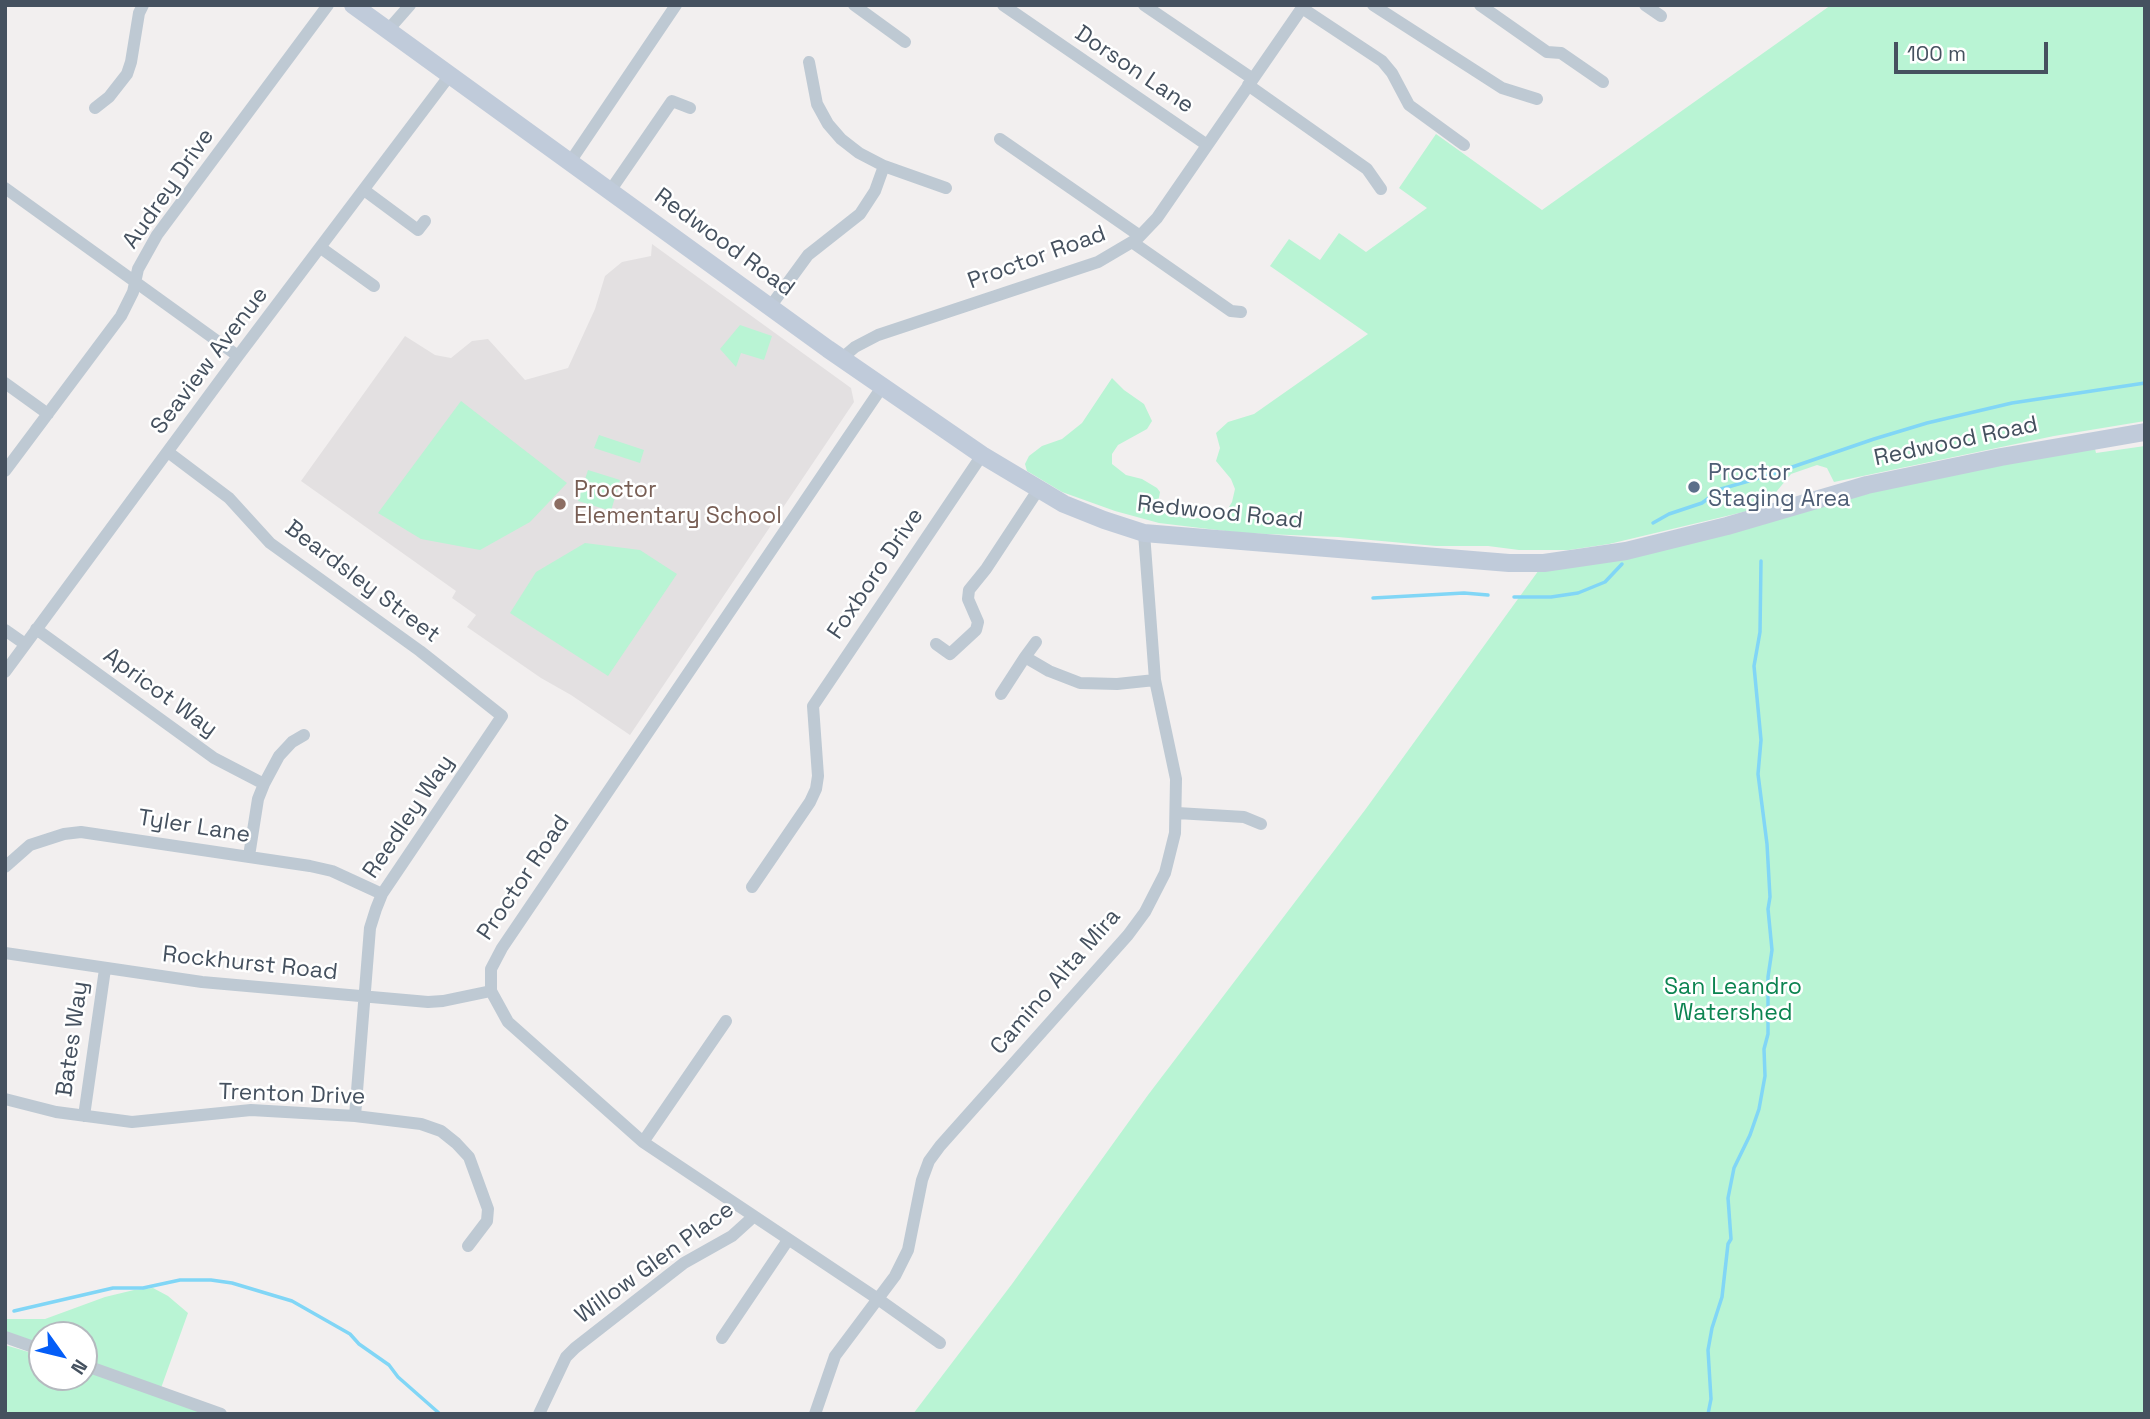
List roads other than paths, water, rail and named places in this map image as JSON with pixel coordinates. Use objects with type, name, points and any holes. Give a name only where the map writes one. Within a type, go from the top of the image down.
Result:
[{"type":"main road","name":"Redwood Road","points":[[354,5],[841,359],[982,454],[1038,490],[1092,516],[1144,533],[1509,563],[1544,563],[1626,551],[1727,526],[1867,485],[2001,457],[2145,432]]},
{"type":"street","points":[[95,108],[109,97],[127,74],[142,5]]},
{"type":"street","name":"Audrey Drive","points":[[5,471],[121,316],[133,292],[142,260],[157,235],[328,5]]},
{"type":"street","points":[[388,30],[410,5]]},
{"type":"street","points":[[570,162],[676,5]]},
{"type":"street","points":[[854,5],[905,42]]},
{"type":"street","name":"Dorson Lane","points":[[1003,5],[1207,145]]},
{"type":"street","points":[[1144,5],[1367,169],[1381,189]]},
{"type":"street","points":[[1373,5],[1502,88],[1536,99]]},
{"type":"street","points":[[1480,5],[1547,52],[1561,52],[1603,82]]},
{"type":"street","points":[[1645,5],[1661,16]]},
{"type":"street","points":[[1303,7],[1382,61],[1392,73],[1409,105],[1464,145]]},
{"type":"street","name":"Proctor Road","points":[[841,359],[855,347],[878,335],[1098,262],[1136,239],[1157,218],[1303,7]]},
{"type":"street","points":[[809,62],[817,104],[828,124],[852,148],[884,166],[946,188]]},
{"type":"street","name":"Seaview Avenue","points":[[5,672],[450,75]]},
{"type":"street","points":[[610,191],[672,101],[690,108]]},
{"type":"street","points":[[1000,139],[1231,311],[1241,312]]},
{"type":"street","points":[[770,307],[808,255],[852,221],[865,207],[875,191],[884,166]]},
{"type":"street","points":[[5,188],[238,356]]},
{"type":"street","points":[[364,190],[418,230],[425,221]]},
{"type":"street","points":[[321,248],[374,286]]},
{"type":"street","points":[[5,383],[48,414]]},
{"type":"street","name":"Proctor Road","points":[[491,991],[491,970],[502,948],[882,387]]},
{"type":"street","name":"Beardsley Street","points":[[168,452],[229,498],[270,542],[420,651],[502,716]]},
{"type":"street","name":"Foxboro Drive","points":[[752,887],[816,789],[818,776],[813,706],[982,454]]},
{"type":"street","points":[[936,644],[950,654],[976,630],[978,622],[968,599],[969,590],[1038,490]]},
{"type":"street","name":"Camino Alta Mira","points":[[815,1414],[835,1356],[895,1276],[908,1250],[922,1180],[929,1161],[1128,935],[1145,912],[1169,862],[1177,813],[1175,767],[1155,680],[1144,533]]},
{"type":"street","name":"Apricot Way","points":[[36,629],[214,758],[264,784]]},
{"type":"street","points":[[5,630],[25,644]]},
{"type":"street","points":[[1001,694],[1036,642]]},
{"type":"street","points":[[1025,657],[1056,675],[1080,683],[1117,684],[1155,680]]},
{"type":"street","name":"Reedley Way","points":[[355,1116],[370,928],[382,894],[502,716]]},
{"type":"street","points":[[249,856],[258,799],[264,784],[279,756],[292,742],[304,735]]},
{"type":"street","points":[[1177,813],[1244,817],[1261,824]]},
{"type":"street","name":"Tyler Lane","points":[[5,867],[30,845],[64,834],[81,832],[332,871],[382,894]]},
{"type":"street","name":"Rockhurst Road","points":[[5,953],[236,986],[435,1002],[491,991]]},
{"type":"street","name":"Bates Way","points":[[83,1116],[105,969]]},
{"type":"street","points":[[491,991],[508,1022],[643,1142],[940,1343]]},
{"type":"street","points":[[643,1142],[726,1021]]},
{"type":"street","name":"Trenton Drive","points":[[5,1099],[32,1108],[132,1122],[251,1110],[355,1116],[421,1124],[441,1131],[468,1157],[488,1209],[487,1222],[468,1246]]},
{"type":"street","name":"Willow Glen Place","points":[[539,1414],[566,1357],[575,1348],[684,1263],[732,1236],[753,1217]]},
{"type":"street","points":[[722,1338],[788,1240]]},
{"type":"street","points":[[5,1337],[28,1345]]},
{"type":"street","points":[[98,1370],[221,1414]]},
{"type":"waterway","points":[[1653,523],[1669,514],[1702,503],[1721,489],[1927,423],[2012,403],[2145,383]]},
{"type":"waterway","points":[[1708,1414],[1711,1399],[1708,1350],[1722,1297],[1728,1244],[1731,1239],[1728,1198],[1734,1168],[1759,1109],[1765,1076],[1764,1049],[1768,1034],[1768,977],[1772,950],[1768,909],[1770,897],[1767,844],[1758,774],[1761,740],[1754,666],[1760,632],[1761,561]]},
{"type":"waterway","points":[[1514,597],[1551,597],[1578,593],[1605,582],[1622,564]]},
{"type":"waterway","points":[[1373,598],[1464,593],[1488,595]]},
{"type":"waterway","points":[[14,1311],[113,1288],[143,1288],[180,1280],[232,1283],[292,1301],[350,1334],[359,1344],[389,1365],[398,1377],[440,1414]]},
{"type":"place","name":"Proctor Staging Area","points":[[1694,487]]},
{"type":"place","name":"Proctor Elementary School","points":[[560,504]]},
{"type":"park label","name":"San Leandro Watershed","points":[[1733,1001]]}]
